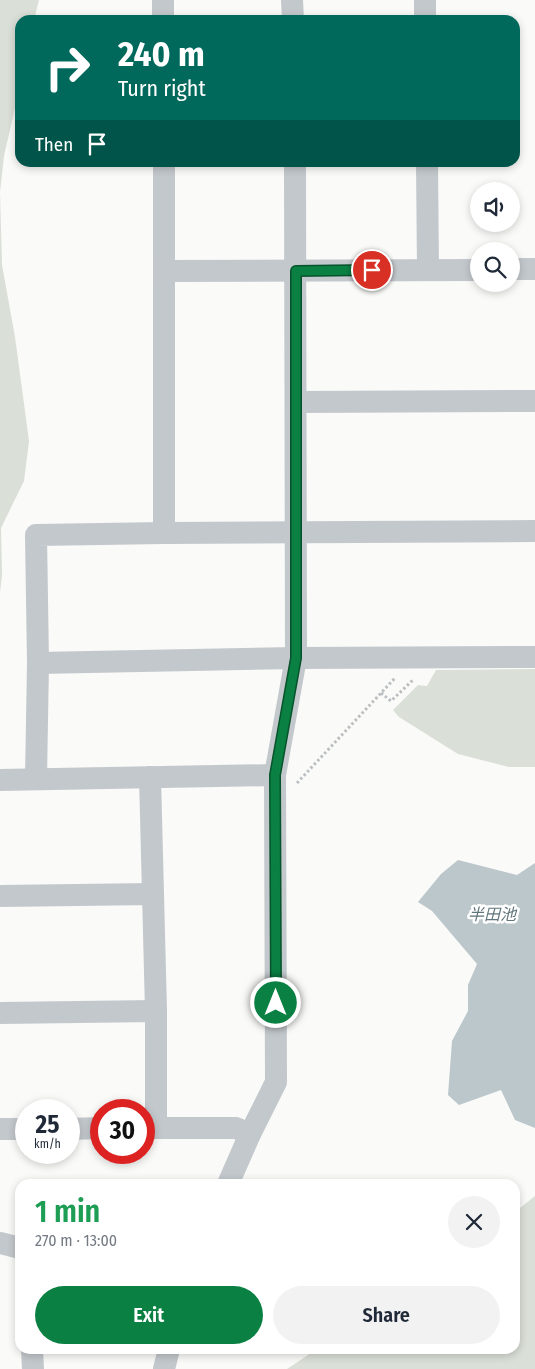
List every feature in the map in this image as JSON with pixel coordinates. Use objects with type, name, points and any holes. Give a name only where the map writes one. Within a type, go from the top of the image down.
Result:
[{"type":"street","points":[[163,0],[163,15]]},
{"type":"street","points":[[292,0],[293,15]]},
{"type":"street","points":[[425,0],[425,15]]},
{"type":"street","points":[[164,167],[164,533]]},
{"type":"street","points":[[230,1179],[276,1082],[275,775],[296,658],[296,271],[294,167]]},
{"type":"street","points":[[427,167],[428,270]]},
{"type":"street","points":[[520,269],[535,269]]},
{"type":"street","points":[[164,271],[470,270]]},
{"type":"street","points":[[296,402],[535,401]]},
{"type":"street","points":[[36,779],[38,663],[36,535],[535,531]]},
{"type":"street","points":[[38,663],[296,658],[415,667],[535,657]]},
{"type":"street","points":[[0,780],[275,775]]},
{"type":"street","points":[[150,777],[156,1011],[151,1099]]},
{"type":"street","points":[[0,896],[153,894]]},
{"type":"street","points":[[0,1013],[156,1011]]},
{"type":"street","points":[[155,1128],[236,1128],[250,1134]]},
{"type":"street","points":[[0,1129],[15,1129]]},
{"type":"street","points":[[0,1243],[15,1247]]},
{"type":"street","points":[[32,1354],[33,1369]]},
{"type":"street","points":[[164,1369],[168,1354]]},
{"type":"path","points":[[275,806],[381,692],[415,667]]},
{"type":"path","points":[[381,692],[391,701],[415,667]]},
{"type":"shaded area","points":[[0,0],[39,0],[35,15],[15,15],[15,108],[4,156],[0,192]]},
{"type":"shaded area","points":[[0,192],[2,265],[15,337],[29,441],[24,481],[1,528],[2,575],[0,592]]},
{"type":"shaded area","points":[[535,669],[535,767],[509,767],[458,754],[399,717],[393,710],[418,685],[427,686],[436,670]]},
{"type":"shaded area","points":[[535,1196],[535,1369],[287,1369],[310,1354],[520,1354],[520,1208]]},
{"type":"water","name":"半田池","points":[[458,860],[517,875],[535,863],[535,1128],[515,1120],[501,1090],[459,1105],[448,1095],[452,1041],[468,1011],[468,985],[477,964],[432,911],[418,902],[441,874]]},
{"type":"route","points":[[276,1003],[275,775],[296,658],[296,271],[372,270]]}]
